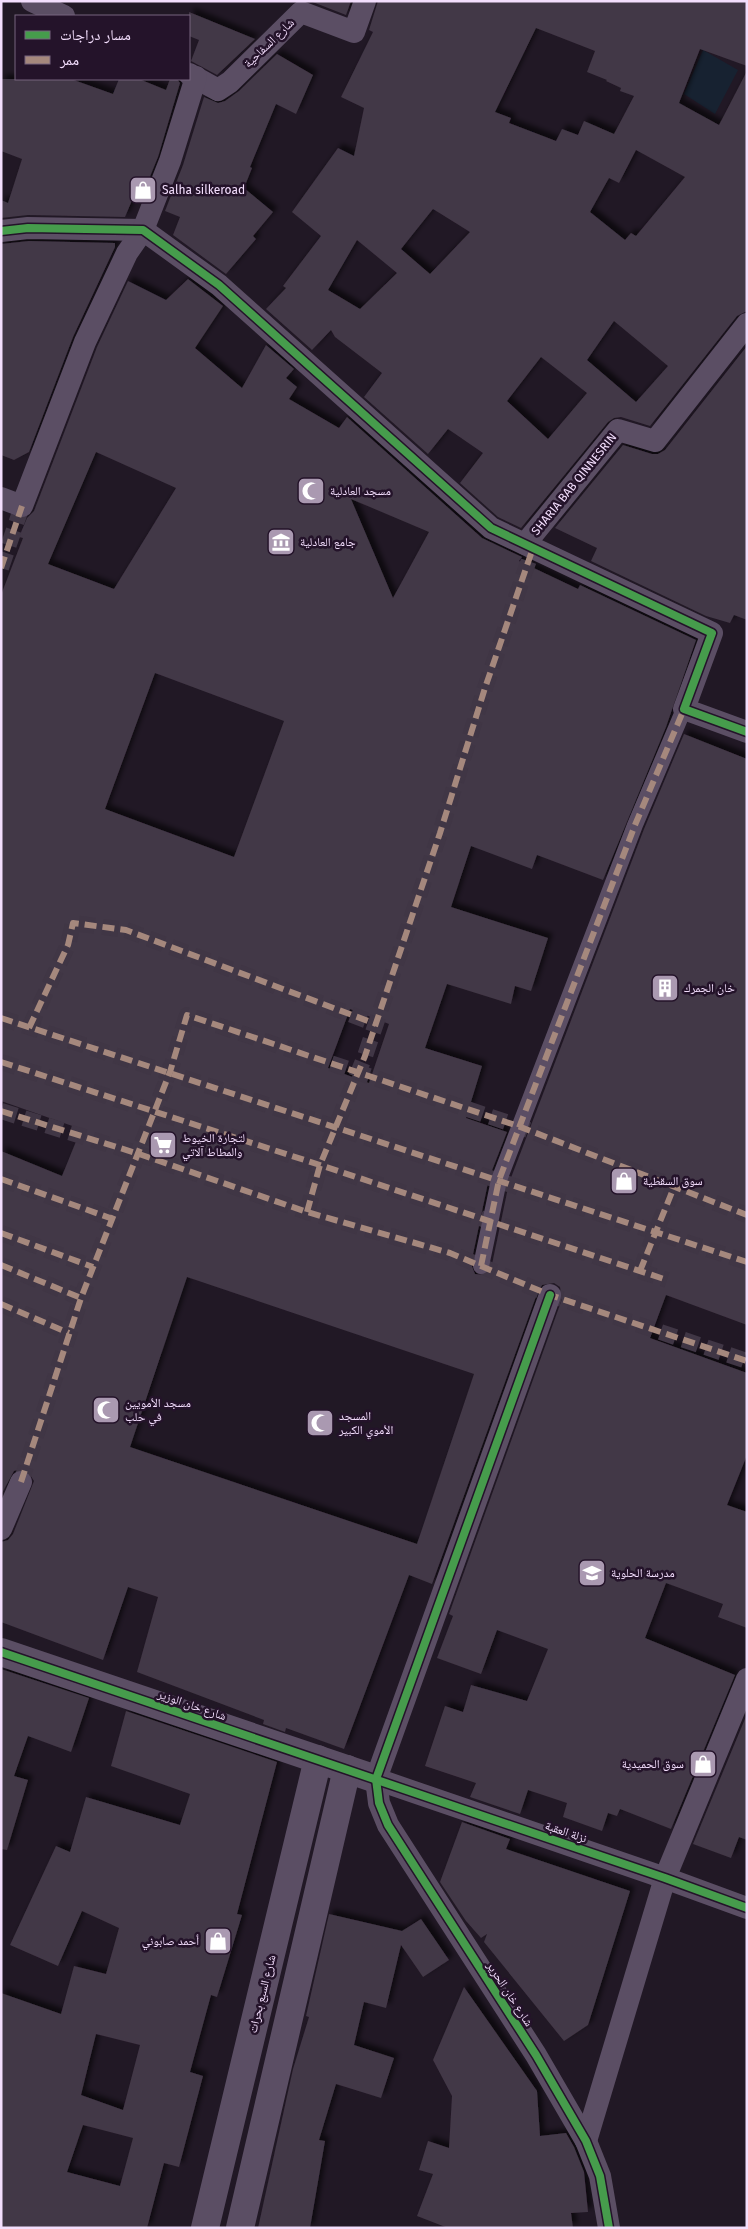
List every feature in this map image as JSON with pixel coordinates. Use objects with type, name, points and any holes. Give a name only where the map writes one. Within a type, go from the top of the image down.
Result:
[{"type":"street","points":[[32,1],[62,15]]},
{"type":"street","name":"شارع السفاحية","points":[[192,76],[218,90],[230,82],[301,12],[354,32],[365,1]]},
{"type":"street","points":[[1,498],[22,506],[85,342],[127,253],[143,230],[170,161],[192,76]]},
{"type":"street","points":[[1,231],[28,228],[143,230],[219,285],[491,528],[712,633],[684,709],[632,834],[499,1180],[481,1266]]},
{"type":"street","name":"SHARIA BAB QINNESRIN","points":[[525,544],[618,430],[654,441],[747,324]]},
{"type":"street","points":[[684,709],[747,732]]},
{"type":"street","points":[[376,1779],[550,1295]]},
{"type":"street","points":[[1,1529],[21,1482]]},
{"type":"street","name":"شارع خان الوزير","points":[[1,1652],[376,1779]]},
{"type":"street","points":[[586,2141],[665,1878],[747,1679]]},
{"type":"street","name":"شارع السبع بحرات","points":[[205,2228],[318,1760]]},
{"type":"street","points":[[240,2228],[347,1769]]},
{"type":"street","name":"نزلة العقبة","points":[[376,1779],[747,1908]]},
{"type":"street","name":"شارع خان الحرير","points":[[376,1779],[379,1803],[388,1825],[536,2055],[586,2141],[600,2176],[609,2228]]},
{"type":"shaded area","points":[[703,50],[738,70],[715,114],[684,94]]},
{"type":"building","points":[[310,1],[351,1],[346,15]]},
{"type":"building","points":[[378,1],[747,1],[747,66],[700,49],[679,103],[719,125],[747,71],[747,311],[737,316],[650,426],[621,417],[614,418],[608,422],[521,528],[498,517],[460,483],[483,453],[448,429],[428,454],[364,397],[382,373],[335,337],[331,330],[312,350],[266,309],[286,288],[283,286],[321,236],[292,212],[338,148],[354,156],[364,108],[341,97],[373,32],[369,30]],"holes":[[[536,28],[595,51],[587,72],[607,80],[621,88],[620,91],[634,96],[614,134],[584,121],[578,135],[562,129],[556,141],[509,123],[511,118],[495,112]],[[636,150],[685,177],[636,236],[631,233],[625,240],[590,212],[609,178],[619,183]],[[433,209],[470,232],[430,274],[401,249]],[[357,240],[397,273],[360,309],[328,290]],[[614,321],[668,366],[636,402],[587,360]],[[541,357],[587,393],[548,439],[507,401]]]},
{"type":"building","points":[[189,12],[255,39],[217,75],[191,61],[199,40],[190,36]]},
{"type":"building","points":[[277,54],[313,75],[296,114],[276,104],[250,167],[252,168],[244,188],[273,212],[253,236],[256,239],[226,274],[173,235],[180,217],[165,211],[183,165],[204,97],[218,103],[225,101],[239,91]]},
{"type":"building","points":[[1,79],[74,80],[113,94],[119,80],[141,80],[166,90],[170,80],[178,80],[180,83],[158,157],[140,201],[133,198],[125,217],[28,215],[1,218],[1,200],[8,203],[22,159],[1,151]]},
{"type":"building","points":[[29,241],[115,243],[115,247],[73,337],[29,452],[14,460],[1,455],[1,244]]},
{"type":"building","points":[[188,279],[223,306],[195,348],[242,388],[266,345],[294,369],[286,378],[297,387],[289,399],[339,428],[347,417],[482,538],[522,557],[519,561],[578,589],[580,585],[696,640],[666,727],[603,880],[537,855],[532,869],[471,846],[451,907],[548,938],[531,991],[515,986],[511,1004],[447,984],[425,1048],[482,1066],[466,1118],[507,1132],[489,1178],[471,1264],[475,1274],[485,1275],[491,1269],[509,1183],[644,829],[684,734],[747,759],[747,1325],[666,1295],[650,1338],[747,1373],[747,1455],[727,1505],[747,1512],[747,1628],[718,1617],[723,1604],[666,1583],[645,1638],[735,1675],[671,1829],[620,1809],[617,1816],[608,1813],[602,1831],[563,1817],[567,1803],[528,1790],[520,1814],[470,1797],[476,1783],[425,1766],[445,1706],[463,1712],[471,1685],[527,1701],[548,1649],[497,1630],[481,1674],[437,1658],[453,1616],[449,1614],[562,1299],[560,1287],[554,1283],[542,1285],[538,1291],[432,1584],[409,1575],[344,1749],[286,1728],[285,1732],[263,1724],[264,1720],[137,1672],[158,1597],[128,1587],[103,1660],[1,1622],[1,1542],[8,1540],[13,1534],[34,1481],[27,1470],[20,1469],[14,1471],[1,1495],[1,1151],[62,1176],[81,1129],[1,1101],[1,595],[23,538],[19,537],[27,518],[34,511],[97,347],[128,281],[166,300]],"holes":[[[96,452],[176,488],[114,589],[48,564]],[[351,499],[429,532],[393,598]],[[155,673],[284,721],[234,857],[105,809]],[[350,1009],[389,1024],[369,1083],[328,1068]],[[187,1277],[474,1374],[417,1544],[130,1447]]]},
{"type":"building","points":[[747,346],[747,620],[734,615],[730,623],[706,616],[591,561],[597,548],[555,528],[623,445],[652,454],[658,454],[665,450]]},
{"type":"building","points":[[1,1669],[89,1698],[71,1752],[28,1736],[14,1776],[28,1780],[7,1850],[1,1849]]},
{"type":"building","points":[[126,1711],[277,1762],[237,1914],[242,1915],[217,1997],[211,1995],[190,2072],[203,2076],[179,2167],[164,2163],[147,2228],[1,2228],[1,1993],[61,2014],[74,1966],[106,1974],[119,1928],[82,1911],[58,1966],[10,1945],[56,1846],[70,1852],[86,1797],[180,1825],[190,1794],[111,1766]],"holes":[[[96,2034],[140,2045],[123,2110],[81,2095]],[[83,2125],[133,2138],[120,2186],[67,2172]]]},
{"type":"building","points":[[747,1714],[747,1840],[739,1837],[731,1858],[693,1844]]},
{"type":"building","points":[[462,1822],[510,1839],[506,1849],[630,1891],[588,2025],[564,2041],[484,1942],[487,1934],[481,1938],[466,1921],[440,1882]]},
{"type":"building","points":[[329,1914],[402,1931],[421,1919],[449,1960],[423,1977],[401,1945],[386,2008],[364,2002],[354,2045],[394,2058],[381,2098],[336,2084],[319,2140],[325,2141],[310,2228],[258,2228],[293,2069],[309,2017],[306,2016]]},
{"type":"building","points":[[464,1987],[537,2091],[540,2136],[566,2133],[574,2147],[584,2172],[588,2212],[571,2213],[573,2228],[448,2228],[417,2216],[433,2174],[419,2170],[428,2141],[449,2148],[452,2096],[433,2060]]},
{"type":"tunnel","points":[[1,568],[22,506]]},
{"type":"tunnel","points":[[307,1212],[320,1165],[365,1056],[440,833],[485,688],[533,548]]},
{"type":"tunnel","points":[[29,1028],[68,945],[73,923],[126,930],[376,1024]]},
{"type":"tunnel","points":[[21,1482],[81,1298],[170,1072],[187,1015],[518,1126],[747,1215]]},
{"type":"tunnel","points":[[1,1018],[747,1262]]},
{"type":"tunnel","points":[[1,1062],[667,1280]]},
{"type":"tunnel","points":[[1,1111],[139,1154],[307,1212],[450,1253],[550,1295],[747,1361]]},
{"type":"tunnel","points":[[1,1179],[113,1219]]},
{"type":"tunnel","points":[[640,1271],[674,1187]]},
{"type":"tunnel","points":[[1,1233],[93,1267]]},
{"type":"tunnel","points":[[1,1265],[81,1298]]},
{"type":"tunnel","points":[[1,1304],[69,1333]]},
{"type":"marked path","points":[[1,568],[22,506]]},
{"type":"marked path","points":[[307,1212],[320,1165],[365,1056],[440,833],[485,688],[533,548]]},
{"type":"marked path","points":[[481,1266],[499,1180],[635,825],[684,709]]},
{"type":"marked path","points":[[29,1028],[68,945],[73,923],[126,930],[376,1024]]},
{"type":"marked path","points":[[21,1482],[81,1298],[170,1072],[187,1015],[518,1126],[747,1215]]},
{"type":"marked path","points":[[1,1018],[747,1262]]},
{"type":"marked path","points":[[1,1062],[667,1280]]},
{"type":"marked path","points":[[1,1111],[139,1154],[307,1212],[450,1253],[550,1295],[747,1361]]},
{"type":"marked path","points":[[1,1179],[113,1219]]},
{"type":"marked path","points":[[640,1271],[674,1187]]},
{"type":"marked path","points":[[1,1233],[93,1267]]},
{"type":"marked path","points":[[1,1265],[81,1298]]},
{"type":"marked path","points":[[1,1304],[69,1333]]},
{"type":"cycle path","points":[[1,231],[28,228],[143,230],[219,285],[491,528],[712,633],[684,709],[747,732]]},
{"type":"cycle path","points":[[550,1295],[376,1779],[379,1803],[388,1825],[536,2055],[586,2141],[600,2176],[609,2228]]},
{"type":"cycle path","points":[[1,1652],[665,1878],[747,1908]]},
{"type":"place","name":"Salha silkeroad","points":[[143,190]]},
{"type":"place","name":"مسجد العادلية","points":[[311,491]]},
{"type":"place","name":"جامع العادلية","points":[[281,542]]},
{"type":"place","name":"خان الجمرك","points":[[665,988]]},
{"type":"place","name":"لتجارة الخيوط والمطاط آلاتي","points":[[163,1145]]},
{"type":"place","name":"سوق السقطية","points":[[624,1181]]},
{"type":"place","name":"مسجد الأمويين في حلب","points":[[106,1410]]},
{"type":"place","name":"المسجد الأموي الكبير","points":[[320,1423]]},
{"type":"place","name":"مدرسة الحلوية","points":[[592,1573]]},
{"type":"place","name":"سوق الحميدية","points":[[703,1764]]},
{"type":"place","name":"أحمد صابوني","points":[[218,1941]]}]
